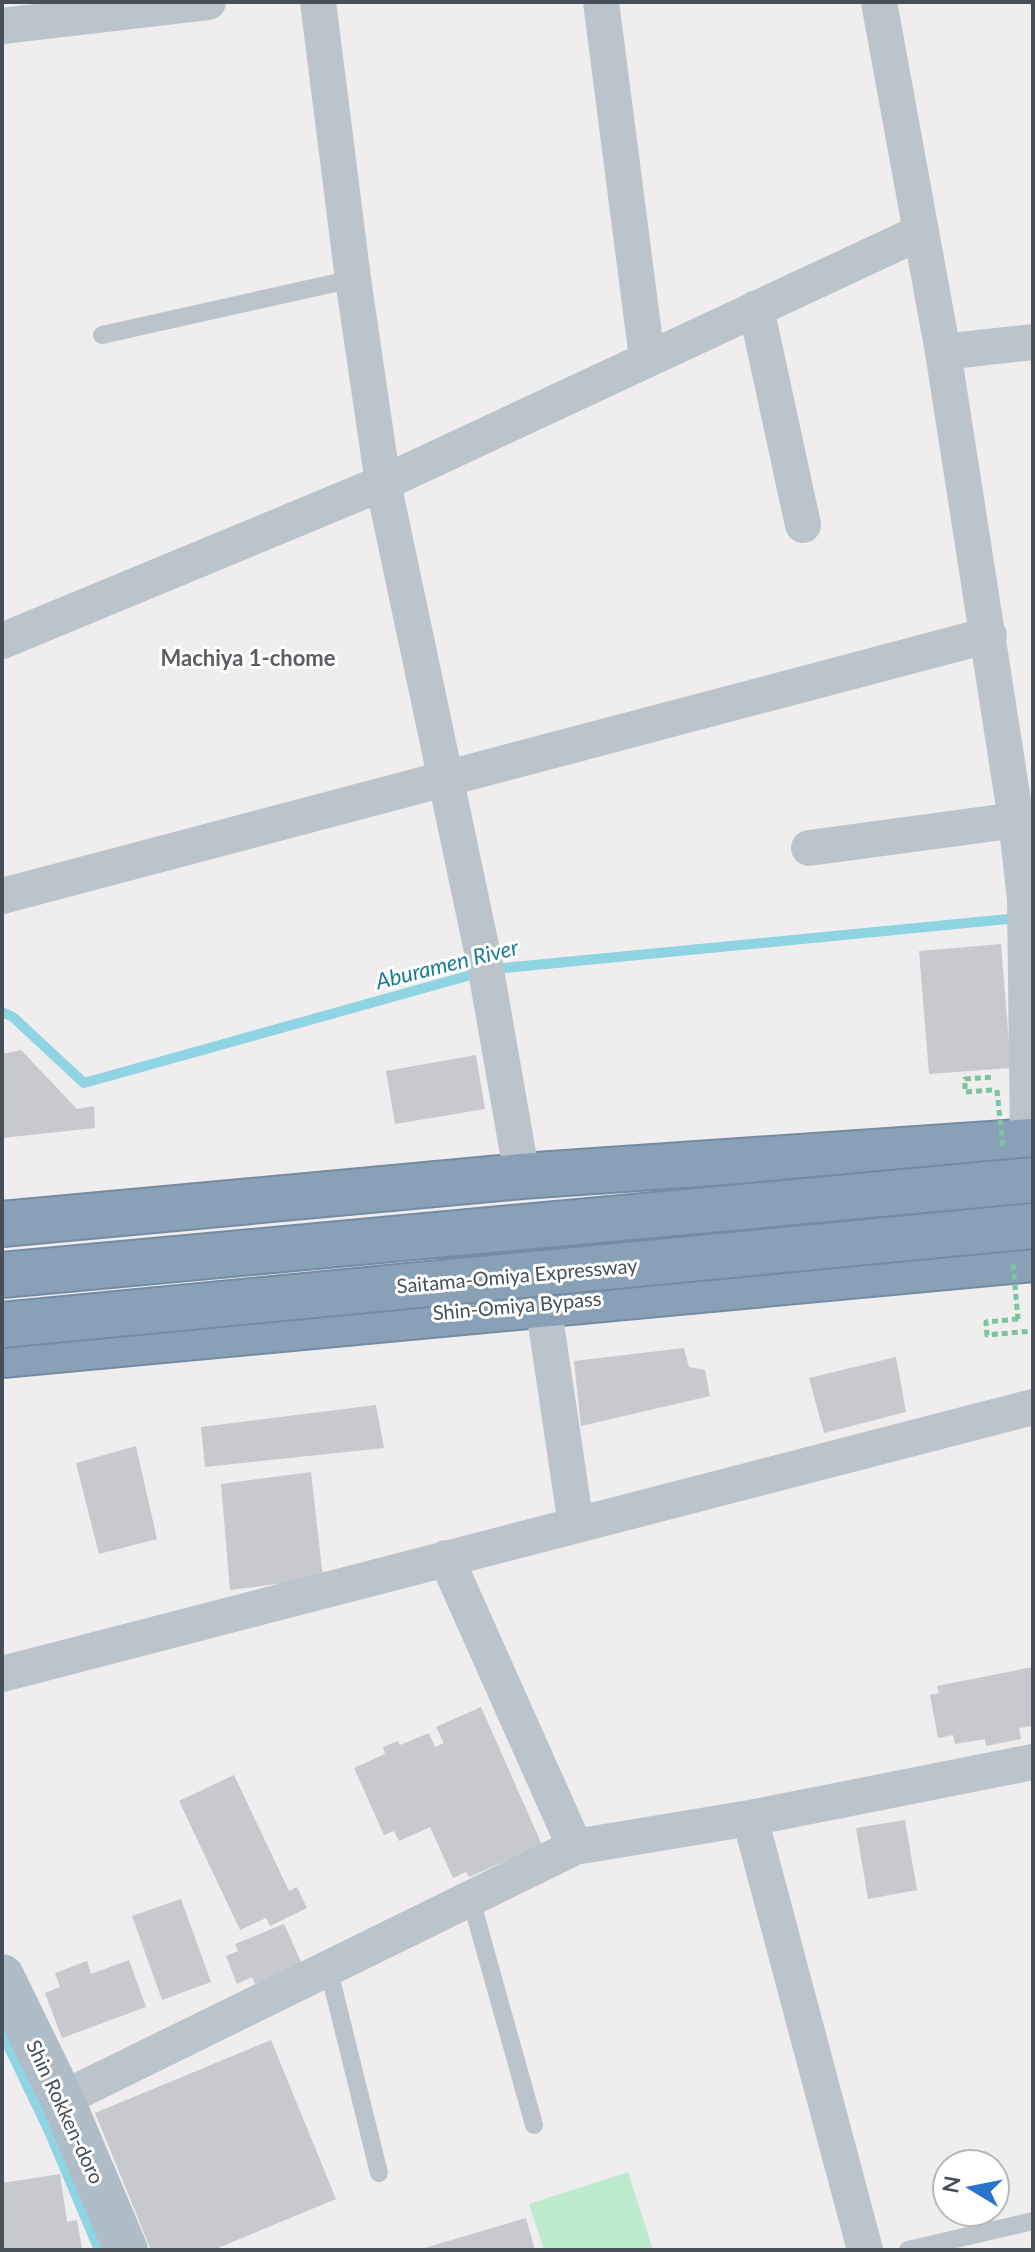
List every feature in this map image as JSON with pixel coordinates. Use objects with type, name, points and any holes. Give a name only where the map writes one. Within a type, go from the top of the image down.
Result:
[{"type":"highway","points":[[2,1224],[522,1176],[1031,1154]]},
{"type":"highway","points":[[2,1275],[1031,1154]]},
{"type":"highway","name":"Saitama-Omiya Expressway","points":[[2,1353],[1033,1226]]},
{"type":"highway","name":"Shin-Omiya Bypass","points":[[2,1353],[1033,1259]]},
{"type":"main road","name":"Shin Rokken-doro","points":[[2,1976],[62,2099],[126,2250]]},
{"type":"street","points":[[2,26],[208,2]]},
{"type":"street","points":[[318,2],[353,279],[383,483],[486,971],[522,1176]]},
{"type":"street","points":[[601,2],[647,358]]},
{"type":"street","points":[[879,2],[943,352],[1016,820],[1027,908],[1031,1154]]},
{"type":"street","points":[[2,641],[383,483],[921,232]]},
{"type":"street","points":[[756,308],[803,525]]},
{"type":"street","points":[[943,352],[1033,342]]},
{"type":"street","points":[[2,896],[989,635]]},
{"type":"street","points":[[809,848],[1016,820]]},
{"type":"street","points":[[543,1304],[576,1525]]},
{"type":"street","points":[[2,1674],[1033,1407]]},
{"type":"street","points":[[446,1558],[575,1847]]},
{"type":"street","points":[[62,2099],[575,1847],[750,1818],[1033,1762]]},
{"type":"street","points":[[750,1818],[865,2250]]},
{"type":"lane","points":[[102,335],[353,279]]},
{"type":"lane","points":[[470,1896],[534,2125]]},
{"type":"lane","points":[[328,1967],[379,2173]]},
{"type":"lane","points":[[908,2250],[1033,2221]]},
{"type":"path","points":[[997,1090],[965,1092],[965,1079],[1009,1076]]},
{"type":"path","points":[[1018,1319],[986,1322],[987,1335],[1030,1331]]},
{"type":"green space","points":[[628,2172],[653,2250],[544,2250],[529,2204]]},
{"type":"building","points":[[1001,944],[1011,1068],[929,1074],[919,951]]},
{"type":"building","points":[[21,1050],[77,1109],[94,1106],[95,1128],[2,1138],[2,1054]]},
{"type":"building","points":[[476,1055],[485,1109],[395,1124],[386,1071]]},
{"type":"building","points":[[684,1348],[689,1367],[705,1370],[710,1396],[581,1426],[574,1361]]},
{"type":"building","points":[[896,1357],[906,1412],[824,1433],[809,1378]]},
{"type":"building","points":[[376,1405],[384,1448],[205,1467],[201,1427]]},
{"type":"building","points":[[136,1446],[157,1539],[99,1554],[76,1463]]},
{"type":"building","points":[[311,1472],[323,1578],[230,1590],[221,1484]]},
{"type":"building","points":[[1033,1667],[1033,1726],[1019,1728],[1021,1739],[986,1746],[985,1739],[955,1744],[953,1735],[938,1738],[930,1695],[939,1693],[937,1686]]},
{"type":"building","points":[[481,1707],[542,1845],[469,1877],[466,1872],[453,1878],[430,1827],[399,1841],[394,1831],[384,1835],[354,1768],[385,1754],[383,1747],[398,1741],[400,1745],[429,1733],[435,1747],[444,1743],[436,1727]]},
{"type":"building","points":[[234,1775],[289,1891],[297,1887],[307,1908],[270,1926],[266,1918],[240,1930],[179,1801]]},
{"type":"building","points":[[905,1820],[917,1890],[868,1899],[856,1828]]},
{"type":"building","points":[[181,1899],[211,1982],[162,2000],[132,1916]]},
{"type":"building","points":[[284,1924],[302,1964],[255,1984],[252,1977],[237,1984],[226,1956],[238,1951],[235,1944]]},
{"type":"building","points":[[129,1960],[146,2007],[62,2038],[45,1993],[60,1987],[55,1973],[87,1961],[91,1974]]},
{"type":"building","points":[[271,2040],[336,2199],[213,2250],[151,2250],[95,2113]]},
{"type":"building","points":[[60,2174],[67,2222],[77,2220],[82,2248],[2,2250],[2,2183]]},
{"type":"building","points":[[526,2218],[535,2250],[421,2250],[421,2249]]},
{"type":"waterway","name":"Aburamen River","points":[[494,969],[1019,918]]},
{"type":"waterway","name":"Aburamen River","points":[[2,1012],[13,1017],[84,1083],[478,973]]},
{"type":"waterway","points":[[2,2033],[48,2129],[99,2250]]},
{"type":"district","name":"Machiya 1-chome","points":[[248,658]]}]
